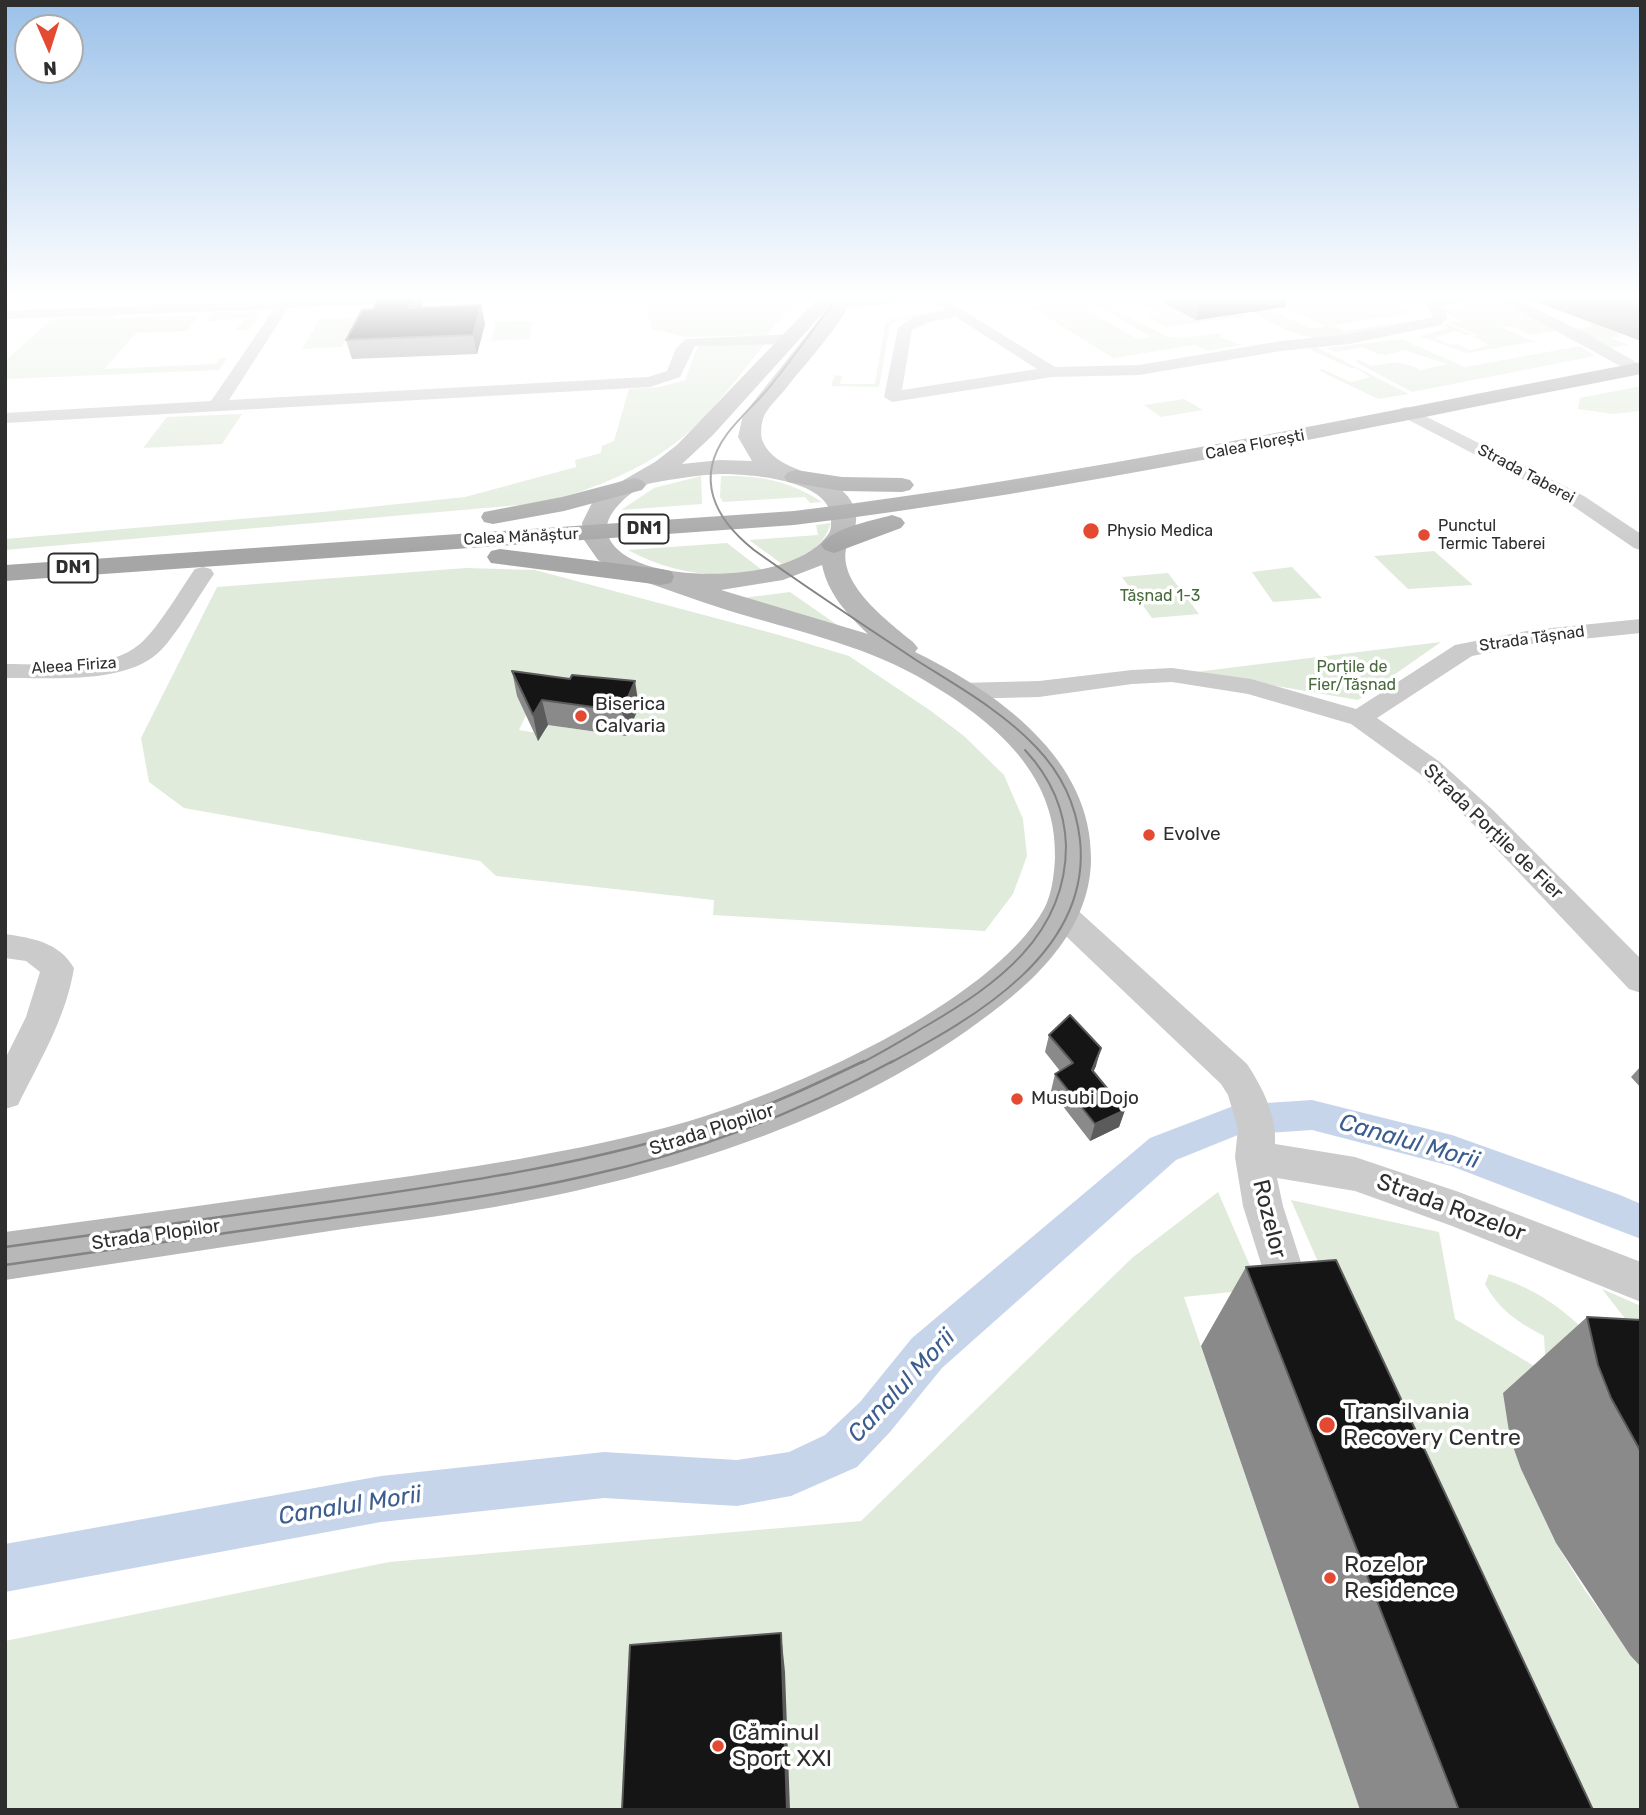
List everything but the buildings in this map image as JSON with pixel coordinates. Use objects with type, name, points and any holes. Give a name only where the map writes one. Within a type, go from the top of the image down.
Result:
[{"type":"main road","points":[[661,577],[627,567],[614,559],[597,543],[593,525],[602,507],[686,450],[752,381]]},
{"type":"main road","points":[[779,381],[754,415],[749,442],[754,452],[768,463],[817,485],[833,496],[842,509],[843,530],[834,545]]},
{"type":"main road","name":"Calea Florești","points":[[1034,485],[1575,381]]},
{"type":"main road","points":[[5,559],[117,547],[486,518],[564,504],[674,472],[704,468],[748,468],[842,484],[908,485],[1304,435]]},
{"type":"main road","points":[[5,584],[203,575],[483,557],[532,559],[589,569],[716,582],[759,578],[796,568],[851,536],[894,523],[1198,467],[1304,435]]},
{"type":"main road","name":"Calea Mănăștur","points":[[5,573],[794,518],[908,505],[1034,485]]},
{"type":"main road","name":"Strada Plopilor","points":[[834,545],[832,561],[835,571],[859,611],[934,675]]},
{"type":"main road","name":"Strada Plopilor","points":[[5,1256],[512,1183],[567,1172],[711,1134],[830,1087],[894,1053],[960,1014],[1023,966],[1062,914],[1069,893],[1073,861],[1066,806],[1047,767],[999,721],[961,691],[934,675],[864,643],[714,599],[661,577]]},
{"type":"street","points":[[216,405],[232,381]]},
{"type":"street","points":[[5,418],[654,381]]},
{"type":"street","points":[[895,381],[892,397],[996,381]]},
{"type":"street","name":"Strada Taberei","points":[[1407,412],[1577,500],[1641,544]]},
{"type":"street","name":"Aleea Firiza","points":[[5,670],[97,667],[120,664],[141,657],[203,575]]},
{"type":"street","name":"Strada Tășnad","points":[[1360,718],[1464,650],[1532,637],[1641,626]]},
{"type":"street","name":"Strada Porțile de Fier","points":[[961,691],[1039,689],[1141,676],[1172,675],[1251,687],[1360,718],[1430,768],[1483,817],[1641,980]]},
{"type":"street","name":"Strada Porțile de Fier","points":[[999,721],[1013,704],[1039,689]]},
{"type":"street","points":[[1062,914],[1234,1074],[1245,1091],[1256,1143]]},
{"type":"street","points":[[5,946],[35,951],[57,968],[55,985],[42,1019],[5,1094]]},
{"type":"street","name":"Strada Rozelor","points":[[1256,1143],[1459,1210],[1587,1258],[1641,1282]]},
{"type":"street","name":"Rozelor","points":[[1256,1143],[1268,1228],[1307,1342]]},
{"type":"green space","points":[[682,381],[735,381],[692,429],[659,455],[622,475],[542,503],[5,550],[5,539],[465,497],[576,467],[575,460],[601,453],[602,446],[614,441],[629,389],[660,387]]},
{"type":"green space","points":[[833,381],[841,381],[840,384],[875,384],[876,381],[880,381],[879,387],[831,386]]},
{"type":"green space","points":[[1340,381],[1383,381],[1409,394],[1378,399]]},
{"type":"green space","points":[[1391,381],[1469,381],[1412,392]]},
{"type":"green space","points":[[1641,386],[1641,411],[1613,414],[1578,409],[1580,398]]},
{"type":"green space","points":[[1184,399],[1203,410],[1161,417],[1144,405]]},
{"type":"green space","points":[[242,414],[222,444],[143,448],[167,417]]},
{"type":"green space","points":[[701,476],[702,504],[621,510],[654,488]]},
{"type":"green space","points":[[721,476],[748,477],[786,484],[822,502],[810,503],[805,497],[723,502],[720,497]]},
{"type":"green space","points":[[831,523],[818,545],[798,558],[782,564],[749,540],[818,535],[816,525]]},
{"type":"green space","points":[[727,543],[762,570],[728,575],[694,572],[660,564],[628,550]]},
{"type":"green space","points":[[1434,551],[1473,585],[1408,589],[1374,556]]},
{"type":"green space","points":[[1292,567],[1322,598],[1273,602],[1252,572]]},
{"type":"green space","points":[[466,568],[535,570],[849,656],[964,736],[1004,775],[1023,819],[1027,856],[1013,894],[985,931],[713,915],[714,900],[496,876],[480,861],[184,808],[149,782],[141,738],[217,587]],"holes":[[[527,713],[626,736],[562,727],[550,721],[543,734],[519,730]]]},
{"type":"green space","name":"Tășnad 1-3","points":[[1168,573],[1199,614],[1152,618],[1122,577]]},
{"type":"green space","points":[[790,592],[843,629],[735,599]]},
{"type":"green space","name":"Porțile de Fier/Tășnad","points":[[1441,642],[1358,700],[1195,672]]},
{"type":"green space","points":[[1218,1192],[1260,1289],[1184,1297],[1360,1810],[5,1810],[5,1641],[389,1562],[861,1521],[1132,1258]]},
{"type":"green space","points":[[1291,1200],[1439,1232],[1455,1319],[1546,1373],[1544,1336],[1518,1321],[1503,1308],[1485,1284],[1489,1274],[1546,1299],[1593,1338],[1521,1468],[1556,1543],[1584,1589],[1641,1667],[1641,1810],[1557,1810]]},
{"type":"green space","points":[[1602,1289],[1641,1306],[1641,1339]]},
{"type":"waterway","name":"Canalul Morii","points":[[5,1568],[381,1499],[604,1475],[737,1483],[791,1474],[841,1451],[875,1417],[927,1353],[1163,1149],[1236,1120],[1312,1115],[1452,1151],[1641,1222]]},
{"type":"tram line","points":[[775,381],[736,422],[717,451],[711,482],[720,512],[740,538],[754,550],[979,700],[1023,734],[1060,778],[1078,827],[1079,880],[1067,916],[1047,948],[1021,977],[990,1002],[957,1025],[890,1063]]},
{"type":"tram line","points":[[861,1063],[952,1010],[1001,975],[1040,932],[1054,906],[1063,878],[1066,846],[1063,819],[1049,782],[1025,750]]},
{"type":"tram line","points":[[5,1247],[433,1186],[579,1160],[676,1136],[741,1115],[864,1061]]},
{"type":"tram line","points":[[5,1265],[448,1202],[626,1167],[705,1143],[782,1114],[893,1061]]},
{"type":"place","name":"Physio Medica","points":[[1091,531]]},
{"type":"place","name":"Punctul Termic Taberei","points":[[1424,535]]},
{"type":"place","name":"Biserica Calvaria","points":[[581,716]]},
{"type":"place","name":"Evolve","points":[[1149,835]]},
{"type":"place","name":"Musubi Dojo","points":[[1017,1099]]},
{"type":"place","name":"Transilvania Recovery Centre","points":[[1327,1425]]},
{"type":"place","name":"Rozelor Residence","points":[[1330,1578]]},
{"type":"place","name":"Căminul Sport XXI","points":[[718,1746]]}]
